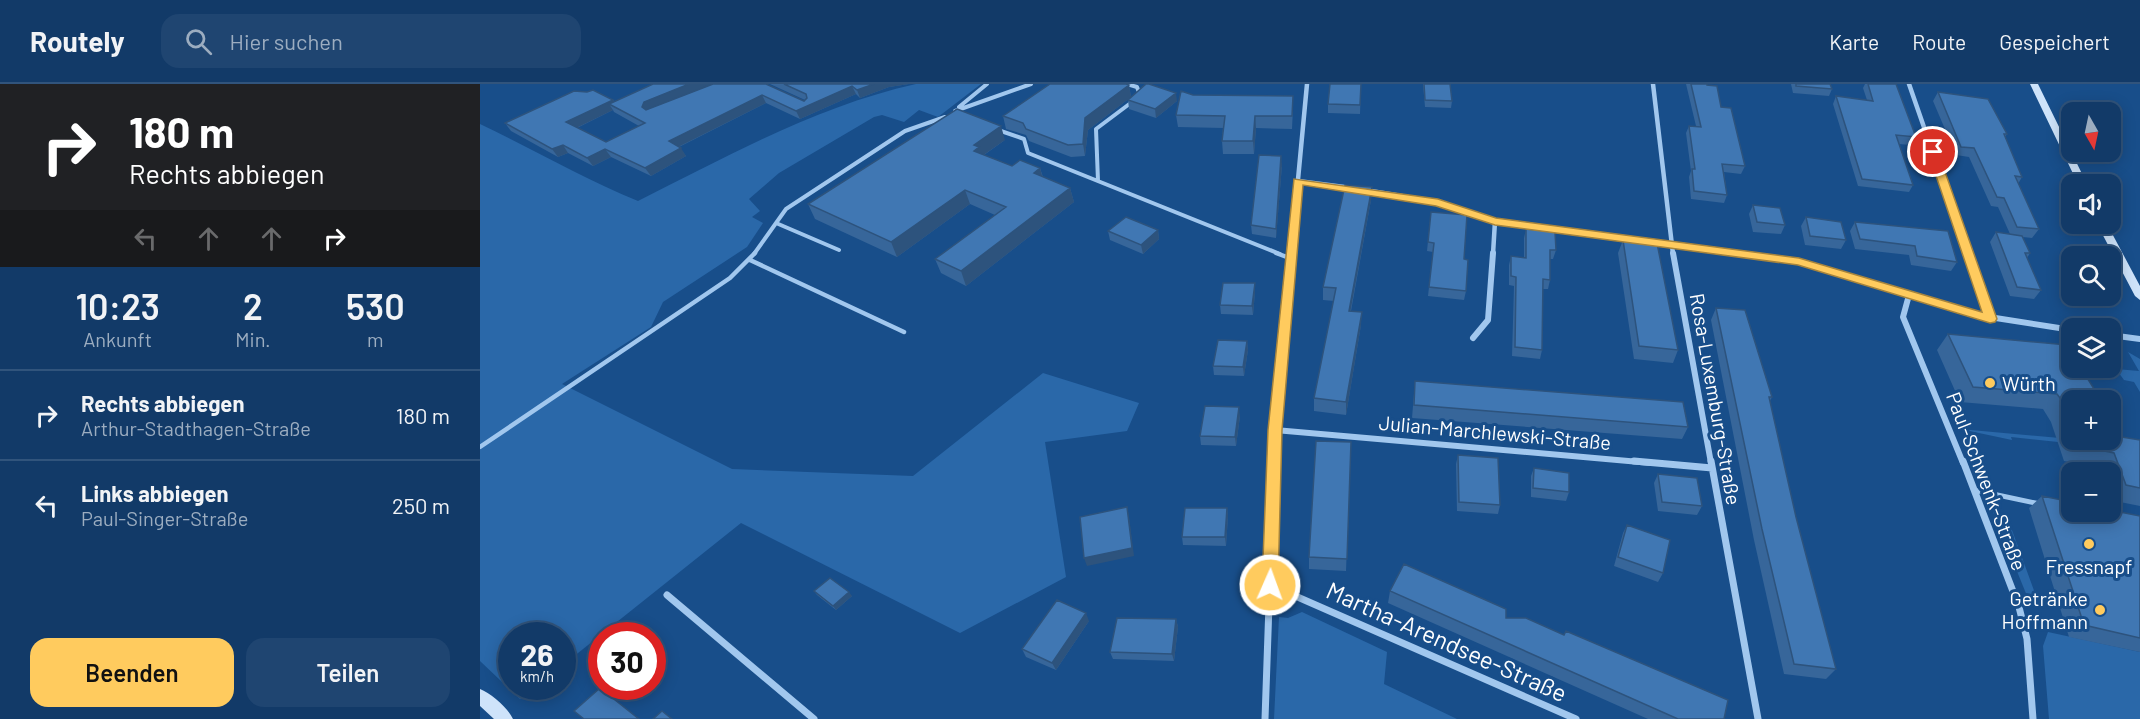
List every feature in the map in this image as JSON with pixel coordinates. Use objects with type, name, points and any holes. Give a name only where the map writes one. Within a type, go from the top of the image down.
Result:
[{"type":"main road","points":[[2034,84],[2078,174]]},
{"type":"main road","points":[[2107,234],[2140,296]]},
{"type":"main road","points":[[480,696],[506,719]]},
{"type":"street","points":[[1265,719],[1275,430],[1307,84]]},
{"type":"street","name":"Rosa-Luxemburg-Straße","points":[[1653,84],[1671,242],[1758,719]]},
{"type":"street","points":[[1909,84],[1990,319]]},
{"type":"street","points":[[1298,181],[1438,202],[1495,221],[1671,242],[1799,261],[1990,319],[2061,329]]},
{"type":"street","points":[[1473,338],[1488,320],[1495,221]]},
{"type":"street","name":"Paul-Schwenk-Straße","points":[[1909,295],[1903,317],[2019,607],[2027,639],[2033,719]]},
{"type":"street","points":[[2121,336],[2140,339]]},
{"type":"street","name":"Julian-Marchlewski-Straße","points":[[1275,430],[1712,468]]},
{"type":"street","name":"Martha-Arendsee-Straße","points":[[1270,585],[1576,719]]},
{"type":"street","points":[[667,595],[814,719]]},
{"type":"lane","points":[[953,112],[987,84]]},
{"type":"lane","points":[[480,447],[730,278],[750,260],[786,209],[905,131],[1031,84]]},
{"type":"lane","points":[[1098,181],[1096,129],[1140,96],[1137,87],[1127,84]]},
{"type":"lane","points":[[953,112],[962,117]]},
{"type":"lane","points":[[993,128],[1024,139],[1028,153],[1292,259]]},
{"type":"lane","points":[[776,223],[839,250]]},
{"type":"lane","points":[[750,260],[904,332]]},
{"type":"lane","points":[[1974,490],[2048,506]]},
{"type":"shaded area","points":[[916,84],[981,84],[938,117],[919,110],[904,122],[882,115],[874,117],[779,173],[749,199],[760,211],[752,217],[763,223],[747,247],[663,302],[651,327],[562,384],[732,469],[913,476],[1043,373],[1139,403],[1127,431],[1045,442],[1066,577],[960,633],[741,523],[617,622],[588,622],[588,645],[576,655],[576,622],[498,622],[498,678],[480,661],[480,124],[638,201],[774,134],[843,105]]},
{"type":"shaded area","points":[[2128,352],[2140,359],[2140,392],[2134,382],[2124,380],[2121,376],[2121,369],[2139,371]]},
{"type":"shaded area","points":[[1960,429],[2061,438],[2061,443],[2011,437],[2012,440]]},
{"type":"shaded area","points":[[2098,450],[2110,450],[2139,458]]},
{"type":"shaded area","points":[[1993,512],[2003,515],[2009,522],[2036,596],[2027,596]]},
{"type":"shaded area","points":[[1302,612],[1387,652],[1384,684],[1457,719],[1274,719],[1279,617],[1288,618]]},
{"type":"shaded area","points":[[2048,632],[2140,652],[2140,719],[2049,719],[2043,646]]},
{"type":"building","points":[[653,84],[689,84],[644,102],[642,107],[646,110],[713,84],[766,84],[804,101],[807,98],[806,94],[784,84],[874,84],[857,90],[852,86],[796,111],[762,95],[669,141],[681,148],[645,168],[605,149],[587,158],[563,145],[552,149],[505,123],[574,91],[593,90],[613,100],[566,122],[606,142],[645,123],[609,104]]},
{"type":"building","points":[[1050,84],[1129,85],[1085,118],[1083,144],[1068,145],[1026,129],[1023,123],[1003,116]]},
{"type":"building","points":[[1146,84],[1176,93],[1155,109],[1128,100]]},
{"type":"building","points":[[1330,84],[1361,84],[1360,105],[1328,104]]},
{"type":"building","points":[[1424,84],[1450,84],[1452,101],[1425,100]]},
{"type":"building","points":[[1691,84],[1717,86],[1721,107],[1731,108],[1745,166],[1722,164],[1727,195],[1694,191],[1692,169],[1695,169],[1689,126],[1701,127]]},
{"type":"building","points":[[1796,84],[1830,84],[1832,89],[1796,86]]},
{"type":"building","points":[[1868,84],[1896,84],[1916,137],[1896,135],[1913,185],[1862,179],[1836,96],[1873,101]]},
{"type":"building","points":[[1181,91],[1193,95],[1293,96],[1292,116],[1255,116],[1253,141],[1222,141],[1225,116],[1176,115]]},
{"type":"building","points":[[1938,92],[1988,99],[2007,134],[2004,134],[2022,177],[2015,176],[2039,229],[2017,227],[2004,198],[1997,197],[1974,148],[1961,147]]},
{"type":"building","points":[[957,109],[1001,126],[974,145],[979,147],[974,151],[1012,166],[1020,160],[1040,168],[1034,173],[1070,188],[961,271],[935,259],[1006,207],[965,190],[891,242],[808,204]]},
{"type":"building","points":[[1259,155],[1281,156],[1276,229],[1251,225]]},
{"type":"building","points":[[1345,185],[1372,187],[1349,311],[1362,312],[1346,402],[1314,398],[1336,288],[1323,287]]},
{"type":"building","points":[[1753,205],[1780,208],[1785,225],[1757,222]]},
{"type":"building","points":[[1431,212],[1467,215],[1464,259],[1468,260],[1466,291],[1429,287],[1434,243],[1428,242]]},
{"type":"building","points":[[1126,217],[1158,230],[1141,245],[1108,231]]},
{"type":"building","points":[[1806,217],[1841,222],[1846,240],[1810,236]]},
{"type":"building","points":[[1855,222],[1948,231],[1957,262],[1917,256],[1915,246],[1860,239]]},
{"type":"building","points":[[1526,229],[1555,232],[1556,250],[1550,250],[1550,280],[1543,279],[1542,350],[1515,347],[1516,277],[1511,276],[1511,256],[1526,258]]},
{"type":"building","points":[[1996,232],[2022,236],[2030,253],[2025,253],[2041,290],[2017,287]]},
{"type":"building","points":[[1623,240],[1657,243],[1678,350],[1639,346]]},
{"type":"building","points":[[1223,283],[1255,283],[1252,306],[1220,305]]},
{"type":"building","points":[[1716,308],[1745,310],[1772,397],[1769,397],[1796,517],[1836,669],[1794,664],[1762,529]]},
{"type":"building","points":[[1948,334],[2061,344],[2061,378],[2087,378],[2095,390],[2061,390],[2061,399],[2057,394],[1973,387]]},
{"type":"building","points":[[1218,340],[1247,341],[1243,367],[1213,366]]},
{"type":"building","points":[[1415,381],[1683,402],[1688,427],[1414,405]]},
{"type":"building","points":[[1205,406],[1239,407],[1235,437],[1200,436]]},
{"type":"building","points":[[2121,435],[2140,440],[2140,488],[2126,485],[2121,472],[2121,462],[2117,462],[2114,453],[2099,450],[2121,450]]},
{"type":"building","points":[[1316,441],[1351,442],[1347,559],[1309,557]]},
{"type":"building","points":[[1458,455],[1498,458],[1500,505],[1459,502]]},
{"type":"building","points":[[1534,468],[1569,473],[1569,492],[1533,488]]},
{"type":"building","points":[[1658,474],[1697,478],[1702,506],[1662,502]]},
{"type":"building","points":[[2042,496],[2061,500],[2061,522],[2121,522],[2121,512],[2140,516],[2140,638],[2084,625]]},
{"type":"building","points":[[1127,507],[1132,548],[1084,558],[1080,517]]},
{"type":"building","points":[[1185,508],[1227,508],[1225,537],[1182,537]]},
{"type":"building","points":[[1627,525],[1670,540],[1663,573],[1618,557]]},
{"type":"building","points":[[1404,564],[1506,609],[1506,618],[1526,618],[1564,635],[1566,631],[1728,700],[1724,719],[1678,719],[1390,591]]},
{"type":"building","points":[[830,578],[849,592],[833,606],[814,591]]},
{"type":"building","points":[[1057,600],[1086,613],[1052,663],[1022,649]]},
{"type":"building","points":[[1117,618],[1176,619],[1172,654],[1110,652]]},
{"type":"building","points":[[588,699],[615,700],[639,719],[584,719],[574,711]]},
{"type":"building","points":[[662,711],[672,719],[653,719]]},
{"type":"place","name":"Würth","points":[[1990,383]]},
{"type":"place","name":"Fressnapf","points":[[2089,544]]},
{"type":"place","name":"Getränke Hoffmann","points":[[2100,610]]},
{"type":"route","points":[[1270,585],[1275,430],[1298,181],[1438,202],[1495,221],[1671,242],[1799,261],[1990,319],[1933,152]]}]
